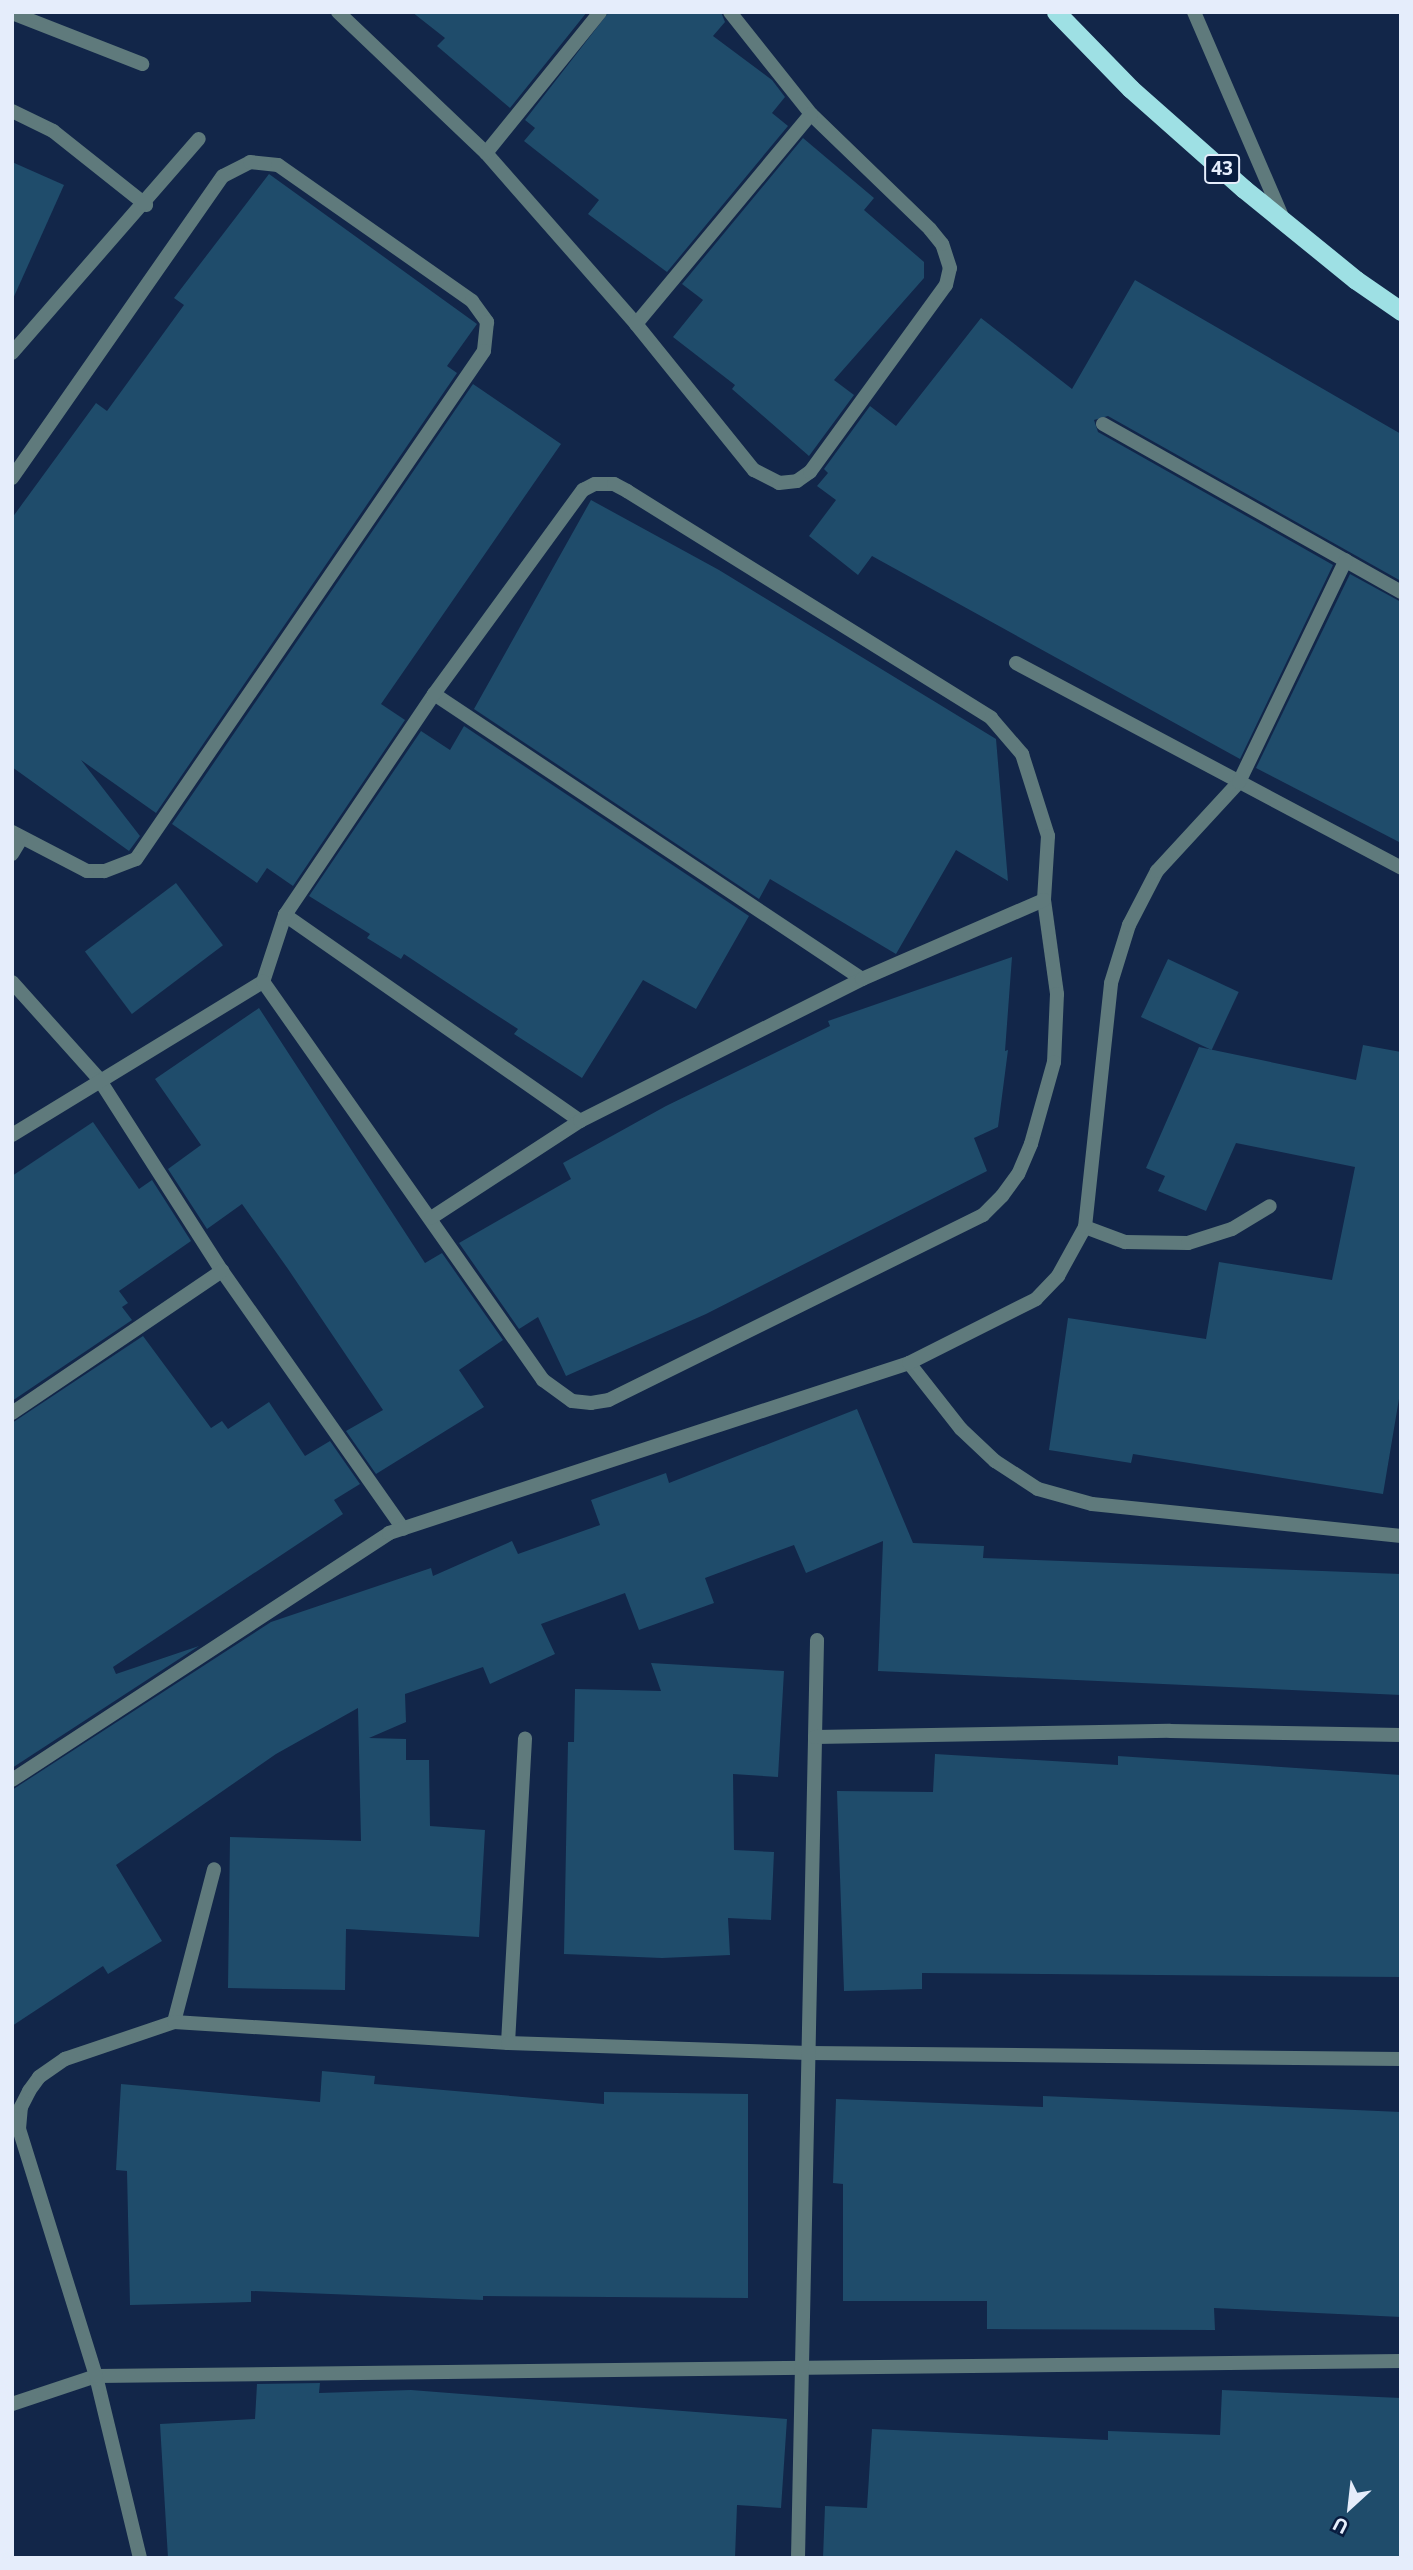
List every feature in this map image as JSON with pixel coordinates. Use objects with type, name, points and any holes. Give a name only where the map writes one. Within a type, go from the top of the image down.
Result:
[{"type":"highway","name":"43","points":[[1056,12],[1131,89],[1284,221],[1401,311]]},
{"type":"street","points":[[338,12],[486,153],[636,324],[754,470],[779,483],[797,481],[810,472],[946,285],[950,268],[942,244],[930,229],[811,114],[730,12]]},
{"type":"street","points":[[486,153],[600,12]]},
{"type":"street","points":[[1194,12],[1284,221]]},
{"type":"street","points":[[12,13],[142,64]]},
{"type":"street","points":[[12,111],[53,131],[146,205]]},
{"type":"street","points":[[636,324],[811,114]]},
{"type":"street","points":[[12,353],[146,205],[199,139]]},
{"type":"street","points":[[12,478],[223,176],[250,162],[278,165],[472,301],[486,321],[484,351],[136,859],[104,871],[87,871],[17,835],[12,854]]},
{"type":"street","points":[[1102,424],[1401,592]]},
{"type":"street","points":[[12,1135],[99,1079],[263,982],[285,915],[434,694],[583,490],[595,484],[614,484],[999,726],[1022,754],[1040,801],[1048,836],[1044,900],[1057,994],[1054,1062],[1018,1174],[983,1216],[609,1400],[591,1403],[572,1401],[543,1380],[431,1217],[263,982]]},
{"type":"street","points":[[12,1780],[389,1533],[909,1363],[1036,1300],[1058,1276],[1085,1227],[1111,983],[1121,948],[1157,871],[1239,782],[1346,559]]},
{"type":"street","points":[[1016,663],[1401,869]]},
{"type":"street","points":[[434,694],[862,979]]},
{"type":"street","points":[[431,1217],[580,1121],[862,979],[1044,900]]},
{"type":"street","points":[[285,915],[580,1121]]},
{"type":"street","points":[[12,982],[99,1079],[222,1271],[403,1529]]},
{"type":"street","points":[[1085,1227],[1125,1242],[1188,1243],[1232,1229],[1270,1206]]},
{"type":"street","points":[[12,1413],[222,1271]]},
{"type":"street","points":[[909,1363],[961,1429],[995,1461],[1038,1489],[1092,1504],[1401,1536]]},
{"type":"street","points":[[798,2558],[805,2365],[817,1640]]},
{"type":"street","points":[[815,1738],[1170,1731],[1401,1735]]},
{"type":"street","points":[[508,2043],[525,1738]]},
{"type":"street","points":[[174,2022],[214,1870]]},
{"type":"street","points":[[140,2558],[96,2376],[23,2151],[21,2107],[39,2077],[65,2059],[174,2022],[508,2043],[809,2053],[1401,2059]]},
{"type":"street","points":[[12,2404],[96,2376],[805,2365],[1401,2361]]},
{"type":"building","points":[[412,12],[587,12],[510,108],[437,46],[445,38]]},
{"type":"building","points":[[609,12],[721,12],[725,22],[713,36],[772,80],[785,97],[772,113],[788,126],[667,272],[588,214],[599,200],[524,141],[535,128],[525,120]]},
{"type":"building","points":[[803,138],[874,198],[864,210],[924,262],[924,278],[834,380],[854,395],[809,456],[732,389],[735,385],[673,337],[703,300],[682,284]]},
{"type":"building","points":[[12,162],[64,185],[12,301]]},
{"type":"building","points":[[269,174],[477,324],[447,366],[457,373],[156,813],[81,760],[140,836],[129,851],[12,767],[12,518],[96,403],[107,411],[184,305],[174,298]]},
{"type":"building","points":[[1135,280],[1401,434],[1401,581],[1108,416],[1094,420],[1098,432],[1333,565],[1240,759],[872,556],[858,575],[809,536],[836,500],[817,486],[828,473],[824,469],[870,406],[896,426],[981,318],[1072,389]]},
{"type":"building","points":[[473,384],[561,444],[381,704],[405,720],[293,886],[267,868],[257,883],[172,824]]},
{"type":"building","points":[[591,500],[719,570],[996,739],[1008,881],[956,850],[896,954],[770,879],[759,899],[474,709]]},
{"type":"building","points":[[1350,574],[1401,602],[1401,843],[1256,768]]},
{"type":"building","points":[[464,726],[749,916],[696,1009],[643,980],[582,1078],[514,1034],[518,1029],[404,954],[401,959],[367,938],[370,934],[309,896],[421,731],[450,750]]},
{"type":"building","points":[[176,883],[223,945],[132,1014],[85,952]]},
{"type":"building","points":[[1012,957],[1005,1051],[1008,1050],[998,1127],[974,1138],[987,1171],[706,1314],[566,1376],[538,1317],[519,1329],[459,1243],[571,1179],[563,1163],[666,1106],[830,1026],[828,1021]]},
{"type":"building","points":[[1168,959],[1239,992],[1212,1050],[1141,1017]]},
{"type":"building","points":[[259,1008],[425,1263],[442,1253],[503,1340],[459,1370],[484,1407],[376,1474],[346,1431],[383,1410],[288,1269],[242,1204],[207,1229],[168,1169],[201,1145],[155,1079]]},
{"type":"building","points":[[1363,1045],[1401,1052],[1401,1387],[1383,1494],[1133,1454],[1131,1463],[1049,1450],[1068,1318],[1206,1339],[1219,1262],[1332,1280],[1355,1167],[1236,1143],[1206,1211],[1158,1191],[1165,1176],[1146,1168],[1199,1047],[1356,1080]]},
{"type":"building","points":[[93,1122],[139,1189],[152,1180],[191,1241],[119,1291],[128,1303],[122,1307],[132,1320],[12,1401],[12,1176]]},
{"type":"building","points":[[143,1336],[211,1428],[222,1421],[228,1429],[269,1402],[305,1456],[330,1441],[360,1484],[334,1500],[343,1514],[113,1667],[116,1674],[199,1646],[12,1768],[12,1423]]},
{"type":"building","points":[[857,1409],[913,1543],[984,1546],[983,1558],[1401,1574],[1401,1695],[878,1671],[883,1541],[806,1573],[794,1545],[705,1578],[714,1603],[639,1630],[625,1593],[541,1624],[555,1654],[490,1684],[483,1667],[405,1694],[406,1722],[369,1738],[406,1739],[406,1760],[429,1760],[430,1826],[485,1830],[479,1937],[346,1929],[345,1990],[228,1988],[230,1837],[361,1841],[358,1708],[276,1754],[116,1865],[162,1941],[108,1974],[103,1966],[12,2026],[12,1790],[271,1622],[431,1568],[433,1576],[512,1541],[518,1554],[600,1525],[591,1500],[666,1473],[669,1483]]},
{"type":"building","points":[[651,1663],[784,1671],[778,1777],[733,1774],[734,1850],[774,1852],[771,1920],[728,1918],[730,1955],[662,1958],[564,1954],[568,1742],[574,1742],[575,1689],[661,1691]]},
{"type":"building","points":[[935,1754],[1118,1765],[1118,1756],[1401,1775],[1401,1977],[922,1973],[922,1989],[844,1991],[837,1791],[933,1792]]},
{"type":"building","points":[[322,2071],[375,2076],[374,2084],[604,2104],[604,2092],[748,2094],[748,2298],[483,2296],[483,2300],[251,2291],[251,2302],[130,2305],[127,2171],[116,2170],[121,2084],[320,2102]]},
{"type":"building","points":[[1043,2096],[1401,2112],[1401,2317],[1214,2308],[1215,2330],[987,2329],[987,2301],[843,2301],[843,2184],[833,2183],[836,2099],[1043,2107]]},
{"type":"building","points":[[320,2383],[319,2393],[411,2390],[787,2419],[781,2508],[737,2505],[735,2558],[168,2558],[160,2424],[255,2419],[257,2384]]},
{"type":"building","points":[[1222,2390],[1401,2398],[1401,2558],[823,2558],[825,2506],[867,2508],[872,2429],[1108,2440],[1108,2431],[1220,2435]]}]
